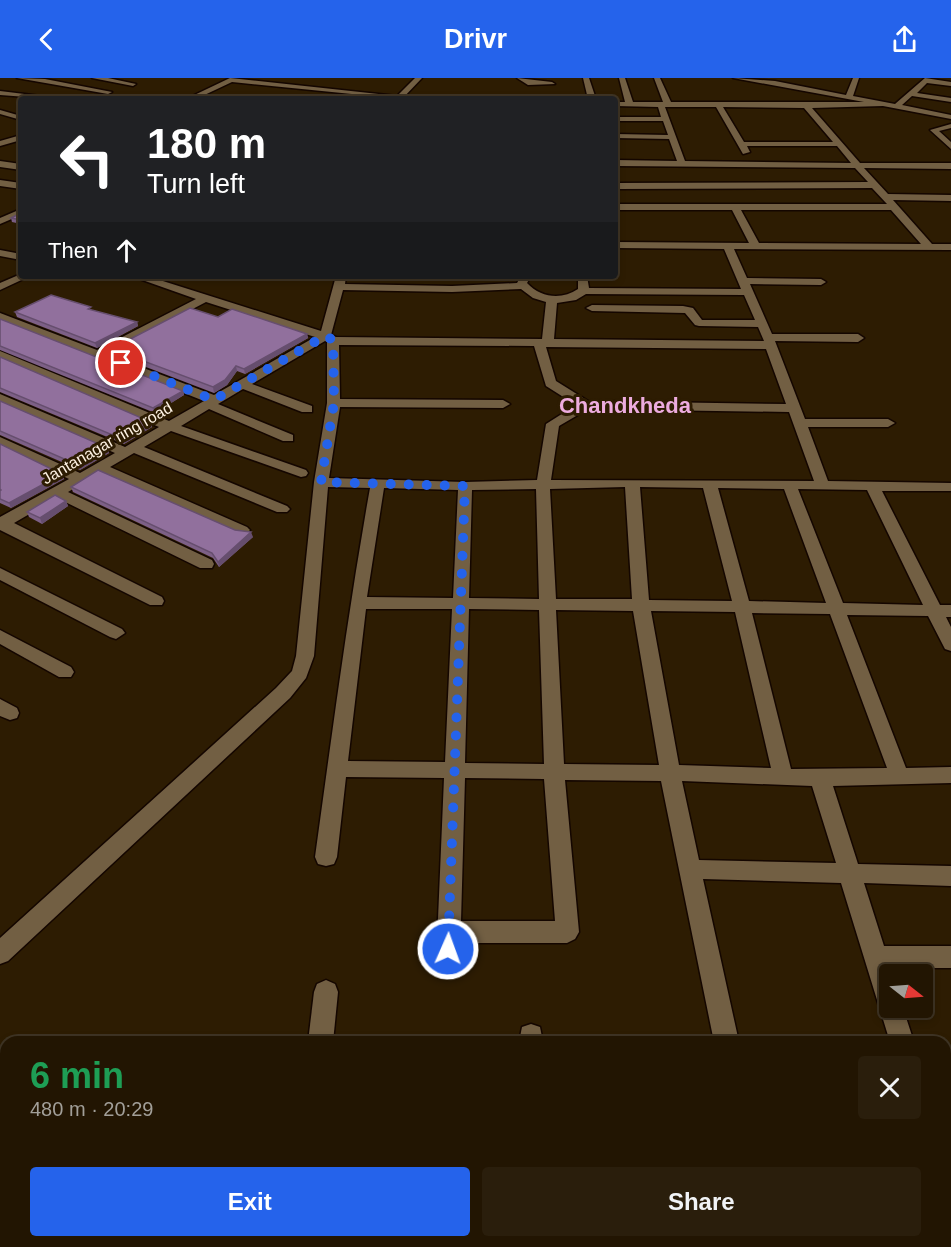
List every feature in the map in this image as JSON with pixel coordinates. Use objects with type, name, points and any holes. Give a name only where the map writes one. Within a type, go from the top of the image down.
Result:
[{"type":"street","points":[[20,78],[46,80],[108,92]]},
{"type":"street","points":[[77,87],[97,78],[133,84]]},
{"type":"street","points":[[248,91],[274,78]]},
{"type":"street","points":[[401,96],[419,78]]},
{"type":"street","points":[[520,78],[526,83],[551,81],[556,92]]},
{"type":"street","points":[[586,78],[591,96]]},
{"type":"street","points":[[622,78],[630,105]]},
{"type":"street","points":[[657,78],[667,119],[682,164]]},
{"type":"street","points":[[736,78],[776,80],[951,117]]},
{"type":"street","points":[[849,97],[856,78]]},
{"type":"street","points":[[196,96],[232,79],[369,96]]},
{"type":"street","points":[[897,106],[927,79],[951,84]]},
{"type":"street","points":[[12,94],[46,80]]},
{"type":"street","points":[[340,93],[356,84]]},
{"type":"street","points":[[318,96],[327,91]]},
{"type":"street","points":[[915,91],[951,92]]},
{"type":"street","points":[[915,91],[951,99]]},
{"type":"street","points":[[0,93],[27,96]]},
{"type":"street","points":[[735,96],[741,105]]},
{"type":"street","points":[[618,104],[882,104]]},
{"type":"street","points":[[718,105],[754,164]]},
{"type":"street","points":[[807,105],[928,246]]},
{"type":"street","points":[[0,112],[18,117]]},
{"type":"street","points":[[618,119],[667,119]]},
{"type":"street","points":[[951,126],[934,130],[951,147]]},
{"type":"street","points":[[618,127],[670,128]]},
{"type":"street","points":[[10,132],[18,135]]},
{"type":"street","points":[[618,136],[673,137]]},
{"type":"street","points":[[0,144],[18,137]]},
{"type":"street","points":[[741,144],[840,144]]},
{"type":"street","points":[[0,164],[18,167]]},
{"type":"street","points":[[618,164],[682,164],[762,186],[876,185]]},
{"type":"street","points":[[618,186],[719,175],[754,164],[951,166]]},
{"type":"street","points":[[719,175],[733,196]]},
{"type":"street","points":[[0,183],[18,186]]},
{"type":"street","points":[[721,207],[718,196],[768,196],[762,186]]},
{"type":"street","points":[[748,196],[751,207]]},
{"type":"street","points":[[886,197],[951,198]]},
{"type":"street","points":[[618,207],[894,207]]},
{"type":"street","points":[[735,207],[755,245]]},
{"type":"street","points":[[0,223],[18,214]]},
{"type":"street","points":[[0,223],[15,228]]},
{"type":"street","points":[[618,245],[951,247]]},
{"type":"street","points":[[727,245],[769,341],[822,484]]},
{"type":"street","points":[[0,253],[18,256]]},
{"type":"street","points":[[0,287],[18,279]]},
{"type":"street","points":[[146,279],[329,338],[544,343],[858,338]]},
{"type":"street","points":[[583,279],[584,291]]},
{"type":"street","points":[[0,953],[284,693],[300,673],[305,656],[321,482],[334,403],[329,338],[340,282],[452,289],[525,281],[533,294],[552,299],[575,297],[584,291],[746,287],[821,282]]},
{"type":"street","points":[[98,354],[207,297]]},
{"type":"street","points":[[552,299],[544,343],[550,383],[585,405]]},
{"type":"street","points":[[592,308],[683,309],[688,310],[699,323],[761,324]]},
{"type":"street","points":[[0,316],[98,354],[288,438]]},
{"type":"street","name":"Jantanagar ring road","points":[[1,523],[242,384],[329,338]]},
{"type":"street","points":[[0,355],[170,426],[301,473]]},
{"type":"street","points":[[242,384],[307,409]]},
{"type":"street","points":[[0,398],[282,509]]},
{"type":"street","points":[[334,403],[503,404]]},
{"type":"street","points":[[449,932],[567,932],[554,773],[546,605],[543,485],[553,424],[566,414],[585,405],[794,408]]},
{"type":"street","points":[[800,423],[888,423]]},
{"type":"street","points":[[0,441],[80,478]]},
{"type":"street","points":[[99,467],[243,530]]},
{"type":"street","points":[[321,482],[465,486],[632,483],[951,487]]},
{"type":"street","points":[[326,857],[358,603],[378,482]]},
{"type":"street","points":[[632,483],[641,604],[670,773],[725,1036]]},
{"type":"street","points":[[708,484],[742,607],[783,777]]},
{"type":"street","points":[[789,484],[899,775]]},
{"type":"street","points":[[872,485],[943,611],[951,645]]},
{"type":"street","points":[[448,966],[453,770],[465,486]]},
{"type":"street","points":[[57,492],[206,564]]},
{"type":"street","points":[[1,523],[156,601]]},
{"type":"street","points":[[0,573],[116,633]]},
{"type":"street","points":[[358,603],[461,606],[641,604],[943,611]]},
{"type":"street","points":[[0,636],[64,672]]},
{"type":"street","points":[[336,769],[670,773],[820,778],[951,775]]},
{"type":"street","points":[[820,778],[879,969]]},
{"type":"street","points":[[690,869],[951,876]]},
{"type":"street","points":[[875,957],[951,957]]},
{"type":"street","points":[[321,1036],[326,992]]},
{"type":"street","points":[[894,1018],[900,1036]]},
{"type":"building","points":[[51,295],[91,307],[88,309],[137,322],[95,343],[15,312]]},
{"type":"building","points":[[190,308],[218,317],[232,309],[307,334],[244,369],[236,366],[225,380],[213,387],[111,349]]},
{"type":"building","points":[[0,319],[183,391],[153,408],[0,346]]},
{"type":"building","points":[[0,357],[151,422],[122,439],[0,388]]},
{"type":"building","points":[[0,401],[108,448],[78,465],[0,431]]},
{"type":"building","points":[[0,444],[62,474],[9,503],[0,499]]},
{"type":"building","points":[[98,470],[235,530],[251,532],[218,562],[212,553],[71,487]]},
{"type":"building","points":[[55,495],[66,501],[40,518],[27,512]]},
{"type":"district","name":"Chandkheda","points":[[625,405]]},
{"type":"route","points":[[121,363],[214,400],[325,336],[333,340],[334,403],[321,482],[465,486],[448,949]]}]
